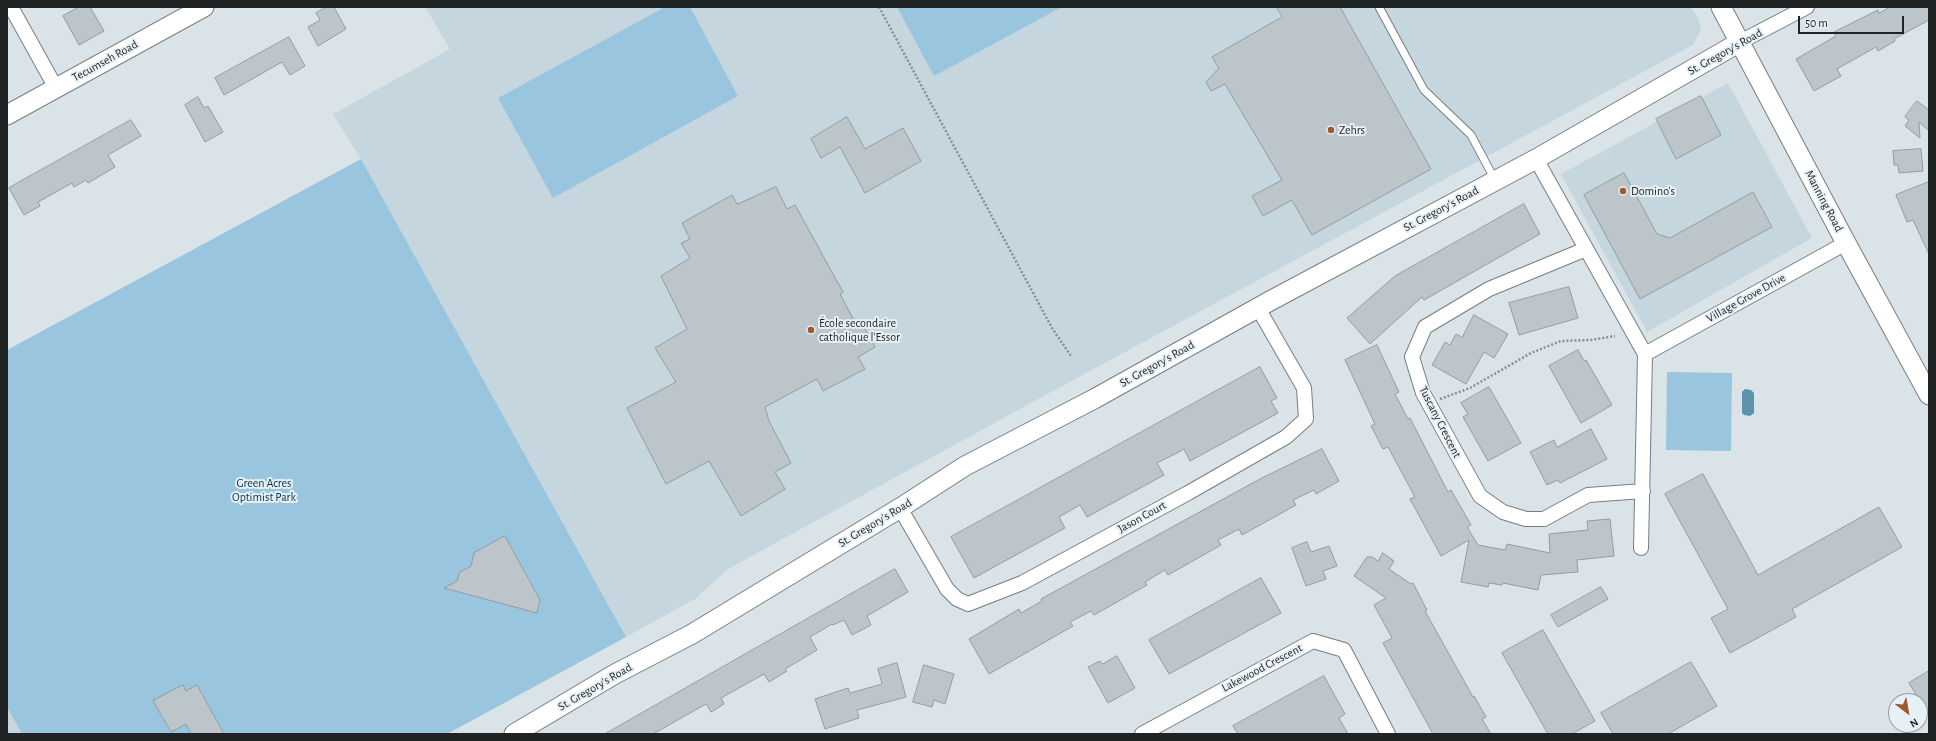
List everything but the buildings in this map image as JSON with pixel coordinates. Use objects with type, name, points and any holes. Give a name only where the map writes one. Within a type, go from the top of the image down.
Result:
[{"type":"street","points":[[11,7],[56,88]]},
{"type":"street","name":"Tecumseh Road","points":[[7,115],[204,7]]},
{"type":"street","name":"Manning Road","points":[[1721,7],[1846,243],[1929,395]]},
{"type":"street","name":"St. Gregory's Road","points":[[514,734],[615,674],[692,634],[900,508],[965,466],[1094,399],[1258,308],[1536,159],[1740,42],[1807,7]]},
{"type":"street","points":[[1536,159],[1558,194],[1586,249],[1645,354],[1641,548]]},
{"type":"street","name":"Village Grove Drive","points":[[1645,354],[1846,243]]},
{"type":"street","name":"Tuscany Crescent","points":[[1586,249],[1489,289],[1425,327],[1412,357],[1424,393],[1480,496],[1503,512],[1526,519],[1544,519],[1588,495],[1643,491]]},
{"type":"street","name":"Jason Court","points":[[900,508],[947,589],[957,599],[968,604],[1022,583],[1188,493],[1286,437],[1306,419],[1304,388],[1258,308]]},
{"type":"street","name":"Lakewood Crescent","points":[[1142,734],[1313,641],[1344,650],[1388,734]]},
{"type":"lane","points":[[1379,7],[1424,90],[1472,135],[1495,180]]},
{"type":"path","points":[[879,7],[1052,328],[1072,356]]},
{"type":"path","points":[[1429,403],[1470,388],[1530,353],[1561,341],[1592,340],[1615,336]]},
{"type":"shaded area","name":"École secondaire catholique l'Essor","points":[[425,7],[1691,7],[1699,20],[1701,30],[1693,45],[1053,391],[728,569],[695,599],[626,637],[361,159],[333,114],[450,49]]},
{"type":"shaded area","points":[[1728,83],[1812,238],[1647,332],[1561,174]]},
{"type":"shaded area","points":[[1745,389],[1751,390],[1754,393],[1754,413],[1750,416],[1742,413],[1742,392]]},
{"type":"shaded area","points":[[7,707],[22,734],[7,734]]},
{"type":"green space","points":[[665,7],[690,7],[738,96],[553,198],[498,98]]},
{"type":"green space","points":[[897,7],[1062,7],[934,76]]},
{"type":"green space","name":"Green Acres Optimist Park","points":[[361,159],[626,637],[447,734],[22,734],[7,707],[7,350]]},
{"type":"green space","points":[[1667,372],[1732,373],[1731,451],[1666,450]]},
{"type":"place","name":"Zehrs","points":[[1331,130]]},
{"type":"place","name":"Domino's","points":[[1623,191]]},
{"type":"place","name":"École secondaire catholique l'Essor","points":[[811,330]]}]
